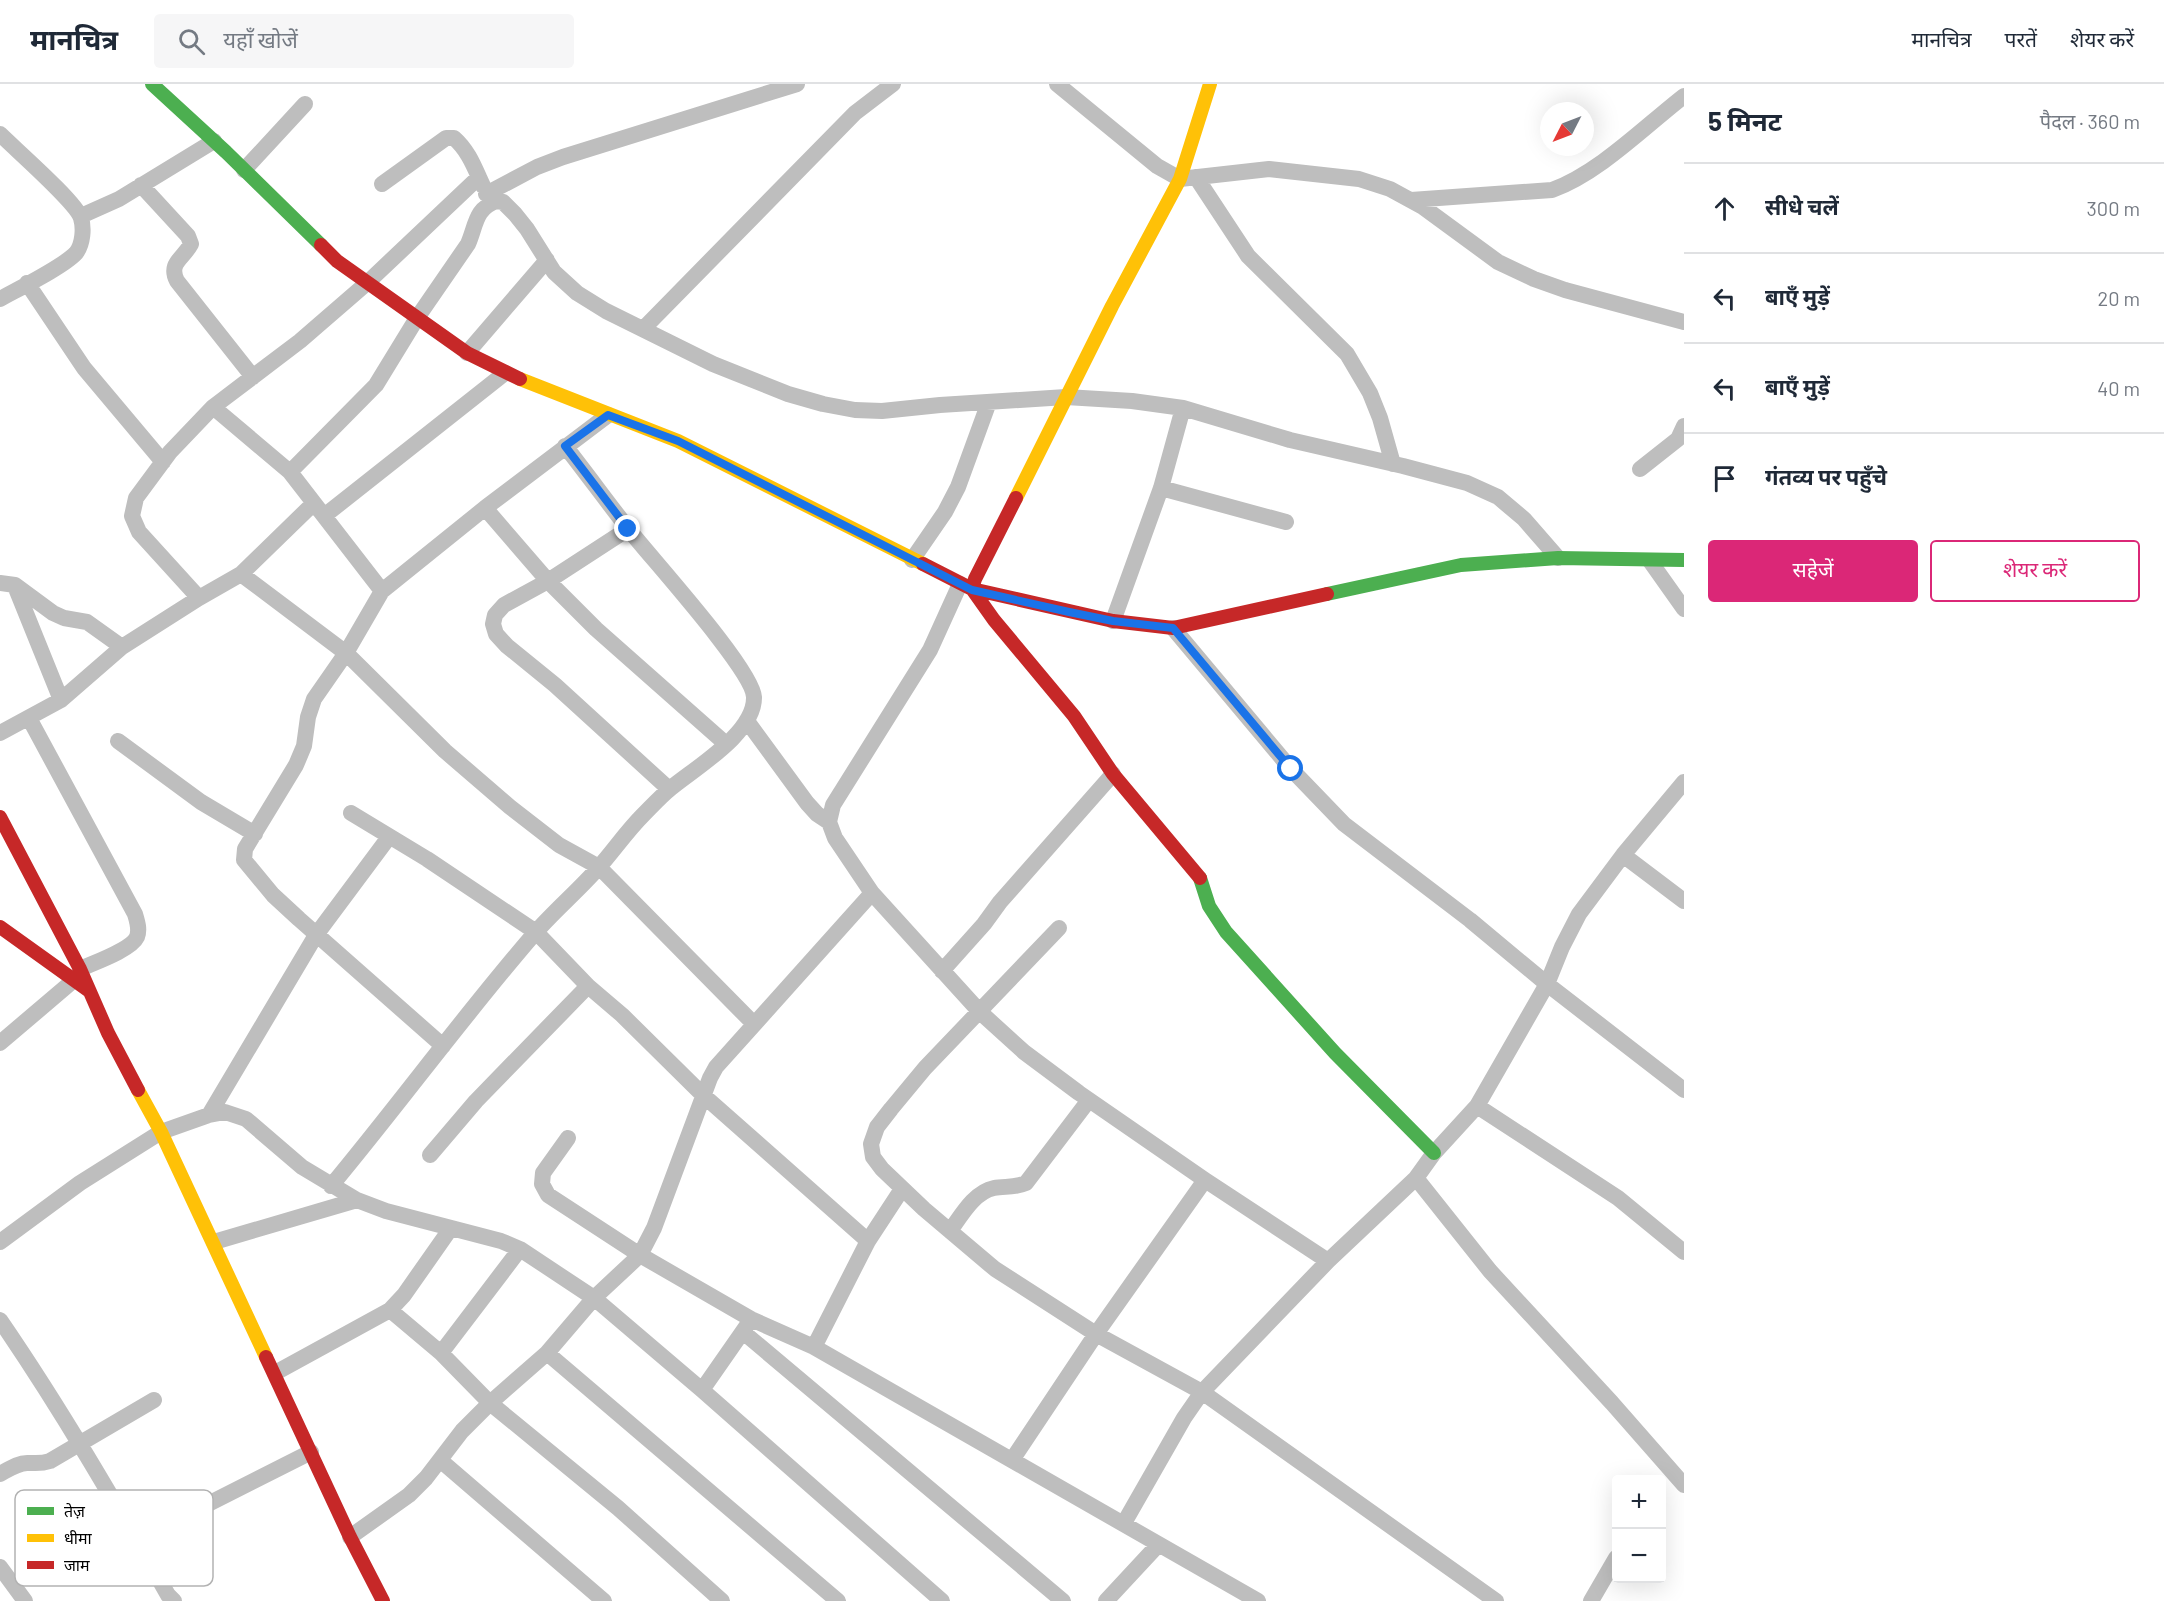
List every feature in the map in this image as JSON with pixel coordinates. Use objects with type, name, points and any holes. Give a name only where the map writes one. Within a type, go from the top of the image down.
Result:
[{"type":"street","points":[[153,84],[337,261],[467,353],[505,373],[678,441],[966,587],[1113,621],[1173,628],[1461,566],[1558,558],[1684,560]]},
{"type":"street","points":[[290,472],[376,385],[417,318],[468,244],[476,217],[488,198],[537,167],[563,157],[797,84]]},
{"type":"street","points":[[643,329],[855,113],[893,84]]},
{"type":"street","points":[[1057,84],[1157,166],[1188,178],[1269,169],[1359,179],[1390,189],[1423,207],[1498,262],[1534,279],[1565,290],[1684,322]]},
{"type":"street","points":[[1210,84],[1188,178],[1164,212],[1112,306],[975,579],[966,587],[930,650],[833,805],[830,822],[836,838],[872,893],[980,1012],[1024,1052],[1205,1180],[1328,1261]]},
{"type":"street","points":[[1410,200],[1552,190],[1569,184],[1588,173],[1684,96]]},
{"type":"street","points":[[244,170],[305,104]]},
{"type":"street","points":[[0,135],[59,190],[81,216],[83,236],[76,253],[0,299]]},
{"type":"street","points":[[382,184],[446,138],[454,138],[461,144],[488,198],[503,202],[515,214],[554,272],[577,293],[713,364],[788,394],[855,410],[882,411],[1066,397],[1132,401],[1183,408],[1290,440],[1467,483],[1498,497],[1524,519],[1558,558]]},
{"type":"street","points":[[81,216],[99,209],[214,141]]},
{"type":"street","points":[[198,598],[139,532],[132,516],[135,498],[163,462],[213,407],[300,341],[367,283],[479,177]]},
{"type":"street","points":[[1188,178],[1248,256],[1347,354],[1370,393],[1380,418],[1393,464]]},
{"type":"street","points":[[141,185],[188,236],[191,244],[174,267],[173,272],[177,281],[253,377]]},
{"type":"street","points":[[467,353],[547,260]]},
{"type":"street","points":[[27,284],[84,368],[163,462]]},
{"type":"street","points":[[0,733],[61,700],[122,647],[198,598],[241,574],[319,509],[505,373]]},
{"type":"street","points":[[912,560],[945,512],[958,487],[989,402]]},
{"type":"street","points":[[213,407],[290,472],[382,591]]},
{"type":"street","points":[[1113,621],[1161,488],[1183,408]]},
{"type":"street","points":[[443,1046],[273,895],[244,860],[245,849],[296,765],[304,746],[308,717],[314,699],[346,653],[382,591],[485,508],[608,415]]},
{"type":"street","points":[[1640,469],[1678,440],[1684,426]]},
{"type":"street","points":[[331,1186],[536,932],[599,867],[640,818],[669,789],[726,744],[747,721],[754,699],[747,677],[725,647],[628,529],[565,446]]},
{"type":"street","points":[[1161,488],[1286,522]]},
{"type":"street","points":[[485,508],[548,581],[596,629],[726,744]]},
{"type":"street","points":[[628,529],[548,581],[504,605],[495,615],[492,624],[496,634],[507,646],[563,692],[669,789]]},
{"type":"street","points":[[1650,561],[1684,609]]},
{"type":"street","points":[[241,574],[346,653],[444,751],[510,807],[559,845],[599,867],[754,1024]]},
{"type":"street","points":[[7,584],[53,613],[64,618],[87,622],[122,647]]},
{"type":"street","points":[[7,584],[61,700]]},
{"type":"street","points":[[966,587],[1074,716],[1113,774],[1197,872],[1203,882],[1209,906],[1226,932],[1335,1053],[1434,1153]]},
{"type":"street","points":[[1173,628],[1291,769],[1344,824],[1470,920],[1547,984],[1684,1090]]},
{"type":"street","points":[[0,1043],[80,980],[129,946],[137,938],[139,928],[135,914],[29,718]]},
{"type":"street","points":[[747,721],[807,804],[830,822]]},
{"type":"street","points":[[118,741],[201,802],[255,834]]},
{"type":"street","points":[[942,971],[1113,774]]},
{"type":"street","points":[[1124,1523],[1184,1418],[1202,1392],[1328,1261],[1416,1178],[1434,1153],[1477,1106],[1547,984],[1579,914],[1623,855],[1684,782]]},
{"type":"street","points":[[351,813],[436,865],[536,932],[588,986],[622,1015],[704,1096],[868,1241]]},
{"type":"street","points":[[0,817],[80,980],[161,1132],[350,1537],[383,1601]]},
{"type":"street","points":[[209,1114],[316,935],[389,837]]},
{"type":"street","points":[[1623,855],[1684,900]]},
{"type":"street","points":[[350,1537],[409,1495],[462,1431],[547,1353],[594,1298],[640,1255],[654,1228],[716,1067],[872,893]]},
{"type":"street","points":[[0,927],[80,980]]},
{"type":"street","points":[[1059,928],[925,1068],[877,1127],[871,1144],[873,1157],[902,1189],[995,1269],[1096,1334],[1202,1392],[1496,1601]]},
{"type":"street","points":[[430,1155],[476,1101],[588,986]]},
{"type":"street","points":[[950,1231],[979,1195],[986,1190],[1017,1187],[1026,1183],[1089,1100]]},
{"type":"street","points":[[1477,1106],[1618,1198],[1684,1252]]},
{"type":"street","points":[[0,1242],[89,1176],[161,1132],[209,1114],[225,1112],[246,1119],[302,1167],[357,1200],[386,1211],[501,1241],[520,1249],[594,1298],[942,1601]]},
{"type":"street","points":[[568,1138],[543,1173],[542,1184],[548,1195],[747,1325],[1063,1601]]},
{"type":"street","points":[[1416,1178],[1490,1271],[1612,1403],[1664,1473],[1684,1485]]},
{"type":"street","points":[[1012,1460],[1096,1334],[1205,1180]]},
{"type":"street","points":[[814,1347],[868,1241],[902,1189]]},
{"type":"street","points":[[214,1242],[357,1200]]},
{"type":"street","points":[[275,1373],[390,1310],[404,1295],[451,1228]]},
{"type":"street","points":[[441,1353],[520,1249]]},
{"type":"street","points":[[390,1310],[441,1353],[490,1403],[618,1508],[713,1598]]},
{"type":"street","points":[[0,1320],[43,1382],[107,1490]]},
{"type":"street","points":[[747,1325],[814,1347],[1258,1601]]},
{"type":"street","points":[[702,1390],[747,1325]]},
{"type":"street","points":[[547,1353],[838,1601]]},
{"type":"street","points":[[0,1474],[27,1462],[39,1464],[50,1461],[154,1400]]},
{"type":"street","points":[[213,1502],[311,1452]]},
{"type":"street","points":[[440,1460],[604,1601]]},
{"type":"street","points":[[1106,1601],[1158,1545]]},
{"type":"street","points":[[0,1567],[21,1600]]},
{"type":"street","points":[[1597,1599],[1612,1568]]},
{"type":"traffic: fast","points":[[152,84],[226,152],[321,245]]},
{"type":"traffic: fast","points":[[1327,594],[1461,565],[1558,558],[1684,560]]},
{"type":"traffic: fast","points":[[1200,878],[1209,906],[1226,932],[1335,1053],[1434,1153]]},
{"type":"traffic: slow","points":[[1016,498],[1112,306],[1180,179],[1210,84]]},
{"type":"traffic: slow","points":[[520,379],[678,441],[923,564]]},
{"type":"traffic: slow","points":[[138,1090],[161,1132],[266,1357]]},
{"type":"traffic: jam","points":[[321,245],[337,261],[467,353],[520,379]]},
{"type":"traffic: jam","points":[[1016,498],[972,589],[994,620],[1074,716],[1113,774],[1200,878]]},
{"type":"traffic: jam","points":[[923,564],[972,589],[1113,621],[1173,628],[1327,594]]},
{"type":"traffic: jam","points":[[0,817],[80,969],[108,1033],[138,1090]]},
{"type":"traffic: jam","points":[[0,927],[88,990]]},
{"type":"traffic: jam","points":[[266,1357],[350,1537],[383,1601]]},
{"type":"route","points":[[628,529],[565,446],[608,415],[678,441],[972,590],[1113,621],[1173,628],[1291,769]]}]
